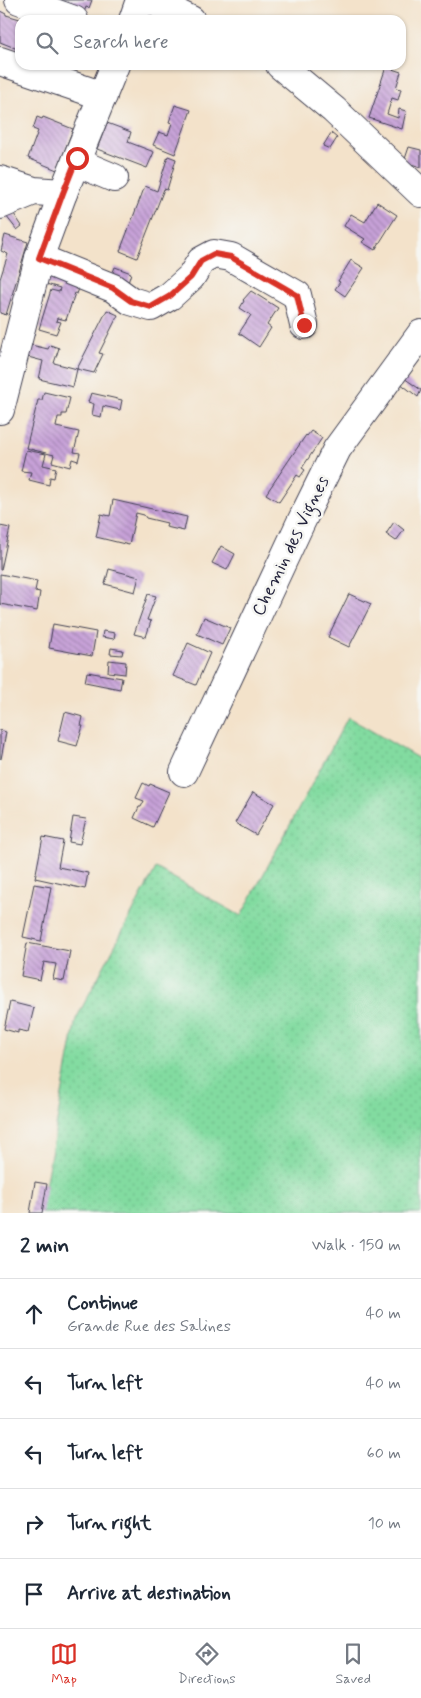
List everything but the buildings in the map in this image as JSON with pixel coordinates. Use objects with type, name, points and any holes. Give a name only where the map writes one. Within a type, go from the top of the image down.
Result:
[{"type":"street","points":[[19,0],[60,15]]},
{"type":"street","points":[[134,15],[140,0]]},
{"type":"street","points":[[150,0],[181,15]]},
{"type":"street","points":[[0,61],[15,68]]},
{"type":"street","points":[[22,70],[103,96]]},
{"type":"street","points":[[0,410],[39,258],[113,70]]},
{"type":"street","points":[[286,70],[334,110],[421,193]]},
{"type":"street","points":[[76,162],[114,178]]},
{"type":"street","points":[[0,180],[34,191],[63,193]]},
{"type":"street","points":[[0,205],[34,191]]},
{"type":"street","points":[[39,258],[113,288],[131,301],[151,307],[170,296],[191,277],[201,261],[214,254],[231,257],[297,295],[304,325]]},
{"type":"street","name":"Chemin des Vignes","points":[[184,772],[300,524],[338,448],[421,334]]},
{"type":"green space","points":[[348,717],[421,760],[421,1213],[40,1213],[76,1019],[156,868],[241,916]]},
{"type":"route","points":[[77,158],[39,258],[113,288],[131,301],[151,307],[170,296],[191,277],[201,261],[214,254],[231,257],[297,295],[304,325]]}]
